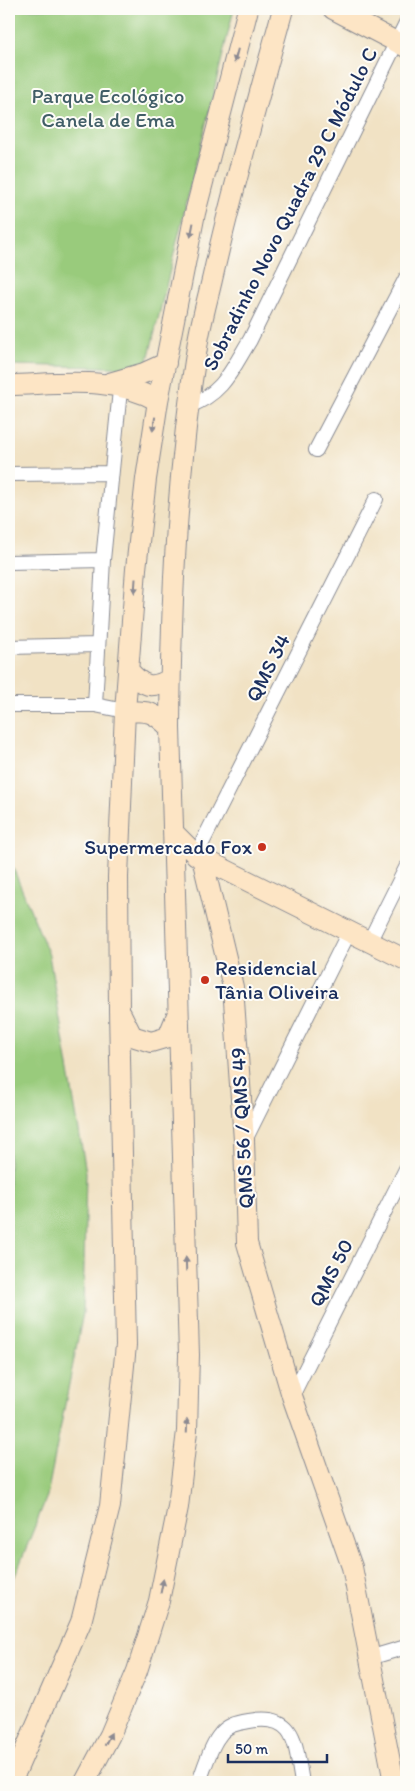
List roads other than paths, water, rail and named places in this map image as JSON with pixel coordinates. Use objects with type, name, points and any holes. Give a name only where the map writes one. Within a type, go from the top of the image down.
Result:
[{"type":"main road","points":[[13,1778],[81,1622],[110,1506],[126,1345],[118,877],[125,711],[138,554],[146,479],[158,401],[198,201],[248,9]]},
{"type":"main road","points":[[85,1782],[110,1735],[137,1671],[159,1601],[178,1507],[187,1431],[189,1355],[170,728],[173,573],[180,476],[198,340],[228,211],[283,9]]},
{"type":"main road","points":[[333,9],[402,44]]},
{"type":"main road","points":[[198,201],[228,211]]},
{"type":"main road","points":[[9,385],[116,383],[166,363]]},
{"type":"main road","points":[[116,383],[158,401]]},
{"type":"main road","points":[[129,671],[139,682],[148,685],[155,686],[170,679]]},
{"type":"main road","points":[[125,711],[146,711],[158,716],[170,728]]},
{"type":"main road","points":[[174,833],[199,857],[406,960]]},
{"type":"main road","points":[[176,880],[199,857]]},
{"type":"main road","name":"QMS 56 / QMS 49","points":[[199,857],[233,987],[244,1140],[247,1243],[292,1396],[352,1567],[394,1782]]},
{"type":"main road","points":[[119,1010],[132,1036],[151,1042],[168,1037],[179,1008]]},
{"type":"street","name":"Sobradinho Novo Quadra 29 C Módulo C","points":[[190,406],[203,401],[222,386],[250,340],[402,44],[406,23]]},
{"type":"street","points":[[316,450],[406,278]]},
{"type":"street","points":[[95,705],[116,383]]},
{"type":"street","points":[[9,474],[110,473]]},
{"type":"street","name":"QMS 34","points":[[199,857],[376,499]]},
{"type":"street","points":[[9,562],[103,560]]},
{"type":"street","points":[[9,647],[98,645]]},
{"type":"street","points":[[9,705],[95,705],[125,711]]},
{"type":"street","points":[[370,942],[406,868]]},
{"type":"street","points":[[244,1140],[350,932]]},
{"type":"street","name":"QMS 50","points":[[292,1396],[406,1169]]},
{"type":"street","points":[[369,1658],[406,1647]]},
{"type":"street","points":[[199,1782],[218,1736],[225,1729],[234,1724],[254,1720],[271,1720],[287,1727],[294,1739],[302,1782]]},
{"type":"place","name":"Supermercado Fox","points":[[262,847]]},
{"type":"place","name":"Residencial Tânia Oliveira","points":[[205,980]]},
{"type":"park label","name":"Parque Ecológico Canela de Ema","points":[[108,108]]}]
